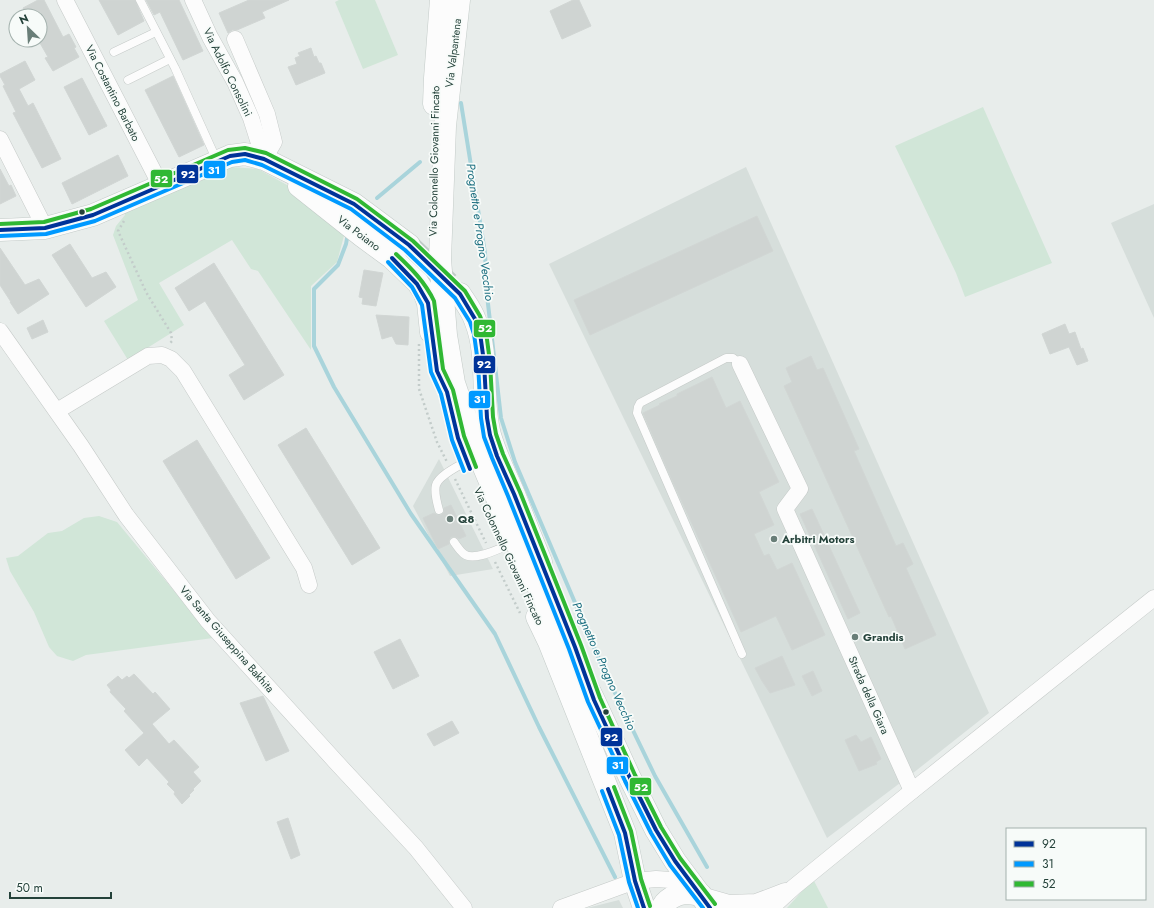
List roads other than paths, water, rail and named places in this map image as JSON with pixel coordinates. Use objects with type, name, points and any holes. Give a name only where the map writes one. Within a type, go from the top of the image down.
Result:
[{"type":"main road","name":"Via Colonnello Giovanni Fincato","points":[[441,0],[435,78],[431,280],[438,339],[447,392],[454,423],[481,501],[549,642],[625,833],[635,881],[644,908]]},
{"type":"main road","name":"Via Valpantena","points":[[459,0],[445,126],[440,259],[446,335],[454,383],[465,416]]},
{"type":"main road","name":"Via Poiano","points":[[0,230],[45,228],[93,215],[230,156],[245,154],[264,159],[354,204],[409,245]]},
{"type":"main road","name":"Via Poiano","points":[[264,159],[392,258],[418,283],[428,302],[437,371],[447,392]]},
{"type":"main road","points":[[460,294],[475,319],[481,339],[484,362],[486,418],[490,435],[497,456],[514,494],[572,640],[594,700]]},
{"type":"main road","name":"Via Colonnello Giovanni Fincato","points":[[465,416],[477,451],[513,536],[594,700],[630,778],[656,830],[705,901]]},
{"type":"main road","points":[[662,908],[664,904],[674,897],[684,893],[705,901]]},
{"type":"street","name":"Via Costantino Barbato","points":[[66,0],[161,186]]},
{"type":"street","name":"Via Adolfo Consolini","points":[[193,0],[210,37],[235,82],[251,118],[264,159]]},
{"type":"street","name":"Via Adolfo Consolini","points":[[235,39],[267,114],[274,142],[264,159]]},
{"type":"street","points":[[0,139],[45,228]]},
{"type":"street","name":"Via Santa Giuseppina Bakhita","points":[[0,331],[82,446],[126,515],[208,621],[416,848],[464,908]]},
{"type":"street","points":[[57,410],[148,356],[162,355],[171,359],[183,371],[304,568],[309,585]]},
{"type":"street","name":"Strada della Giara","points":[[740,364],[800,489],[784,509],[912,790]]},
{"type":"street","points":[[771,908],[794,887],[912,790],[1154,598]]},
{"type":"street","points":[[561,908],[635,881],[671,880],[688,886],[705,901],[729,903],[756,902],[794,887]]},
{"type":"lane","points":[[140,0],[170,59],[217,162]]},
{"type":"lane","points":[[114,52],[156,32]]},
{"type":"lane","points":[[128,80],[170,59]]},
{"type":"lane","points":[[740,364],[733,358],[726,358],[640,403],[637,413],[742,654]]},
{"type":"lane","points":[[439,510],[436,499],[436,485],[442,477],[467,461]]},
{"type":"lane","points":[[454,542],[465,555],[474,557],[504,548]]},
{"type":"waterway","name":"Prognetto e Progno Vecchio","points":[[461,103],[485,253],[487,295],[501,418],[515,462],[602,666],[655,776],[707,867]]},
{"type":"waterway","name":"Prognetto e Progno Vecchio","points":[[377,198],[420,162]]},
{"type":"waterway","name":"Prognetto e Progno Vecchio","points":[[348,233],[346,244],[338,265],[314,289],[314,346],[334,387],[411,514],[495,634],[539,727],[615,877]]},
{"type":"tunnel","points":[[409,245],[452,286]]},
{"type":"place","name":"Q8","points":[[450,519]]},
{"type":"place","name":"Arbitri Motors","points":[[774,539]]},
{"type":"place","name":"Grandis","points":[[855,637]]}]
